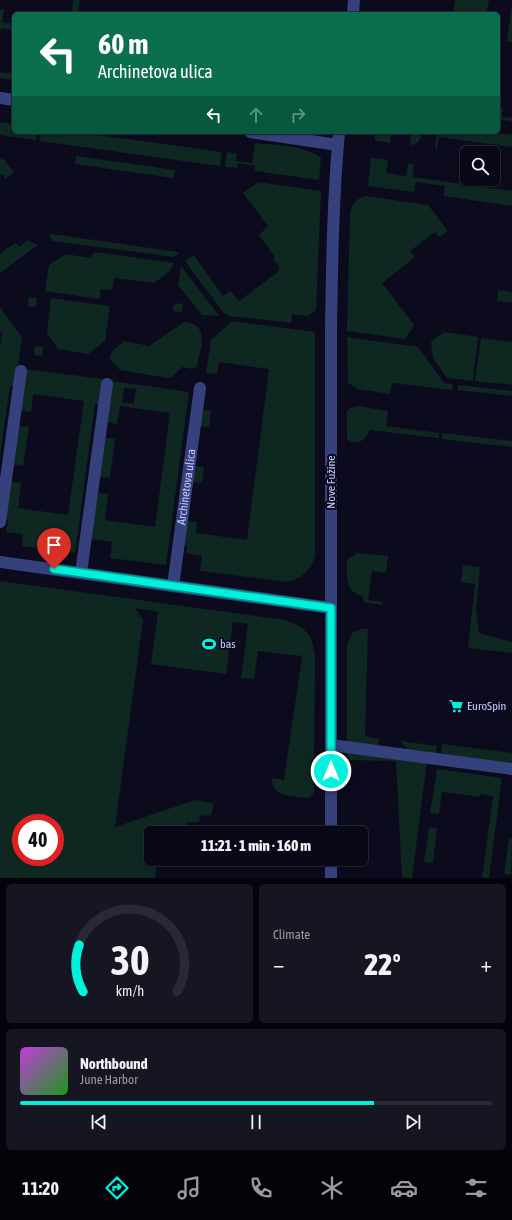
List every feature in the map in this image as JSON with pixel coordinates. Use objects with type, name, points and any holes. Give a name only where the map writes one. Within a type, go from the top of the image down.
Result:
[{"type":"street","points":[[353,12],[354,0]]},
{"type":"street","points":[[0,98],[12,100]]},
{"type":"street","points":[[264,134],[338,145]]},
{"type":"street","name":"Nove Fužine","points":[[331,826],[332,261],[339,134]]},
{"type":"street","points":[[0,522],[20,371]]},
{"type":"street","points":[[81,573],[107,384]]},
{"type":"street","name":"Archinetova ulica","points":[[173,586],[200,388]]},
{"type":"street","points":[[0,562],[331,608]]},
{"type":"street","points":[[331,745],[512,768]]},
{"type":"street","points":[[331,866],[331,878]]},
{"type":"green space","points":[[73,0],[80,0],[78,12],[72,12]]},
{"type":"green space","points":[[455,0],[489,0],[486,12],[453,12]]},
{"type":"green space","points":[[512,5],[512,42],[507,41]]},
{"type":"green space","points":[[4,9],[2,22],[12,24],[12,30],[1,28],[0,38],[0,10]]},
{"type":"green space","points":[[0,72],[12,74],[12,80],[0,78]]},
{"type":"green space","points":[[500,107],[503,108],[502,117],[512,118],[512,121],[500,119]]},
{"type":"green space","points":[[0,122],[12,124],[12,134],[37,134],[36,140],[0,135]]},
{"type":"green space","points":[[500,133],[512,135],[512,147],[439,137],[437,149],[435,149],[437,135]]},
{"type":"green space","points":[[41,134],[91,134],[222,152],[220,166],[40,141]]},
{"type":"green space","points":[[376,134],[391,134],[390,143],[374,140]]},
{"type":"green space","points":[[411,134],[421,134],[417,143],[410,145]]},
{"type":"green space","points":[[255,143],[290,146],[307,150],[321,158],[319,180],[255,171],[255,166],[238,163],[237,168],[225,167],[227,152],[237,154],[236,161],[252,163]]},
{"type":"green space","points":[[76,156],[175,170],[173,178],[75,164]]},
{"type":"green space","points":[[3,158],[14,172],[5,179],[3,175],[0,175],[0,160]]},
{"type":"green space","points":[[371,158],[388,160],[386,173],[406,176],[408,163],[414,165],[413,177],[460,184],[460,186],[477,186],[512,191],[512,206],[444,196],[445,186],[416,182],[414,192],[368,186]]},
{"type":"green space","points":[[258,182],[321,191],[316,310],[307,316],[292,314],[291,323],[229,316],[223,312],[185,261],[194,255],[223,296],[230,291],[239,301],[279,271],[279,267],[273,259],[275,257],[259,235],[268,226],[243,193]]},
{"type":"green space","points":[[365,196],[428,205],[448,231],[439,237],[435,232],[410,251],[415,257],[382,283],[414,325],[405,339],[347,331],[350,213],[355,202]]},
{"type":"green space","points":[[52,234],[178,252],[178,254],[174,257],[53,241],[49,236]]},
{"type":"green space","points":[[28,240],[38,245],[0,273],[0,254],[15,243],[19,247]]},
{"type":"green space","points":[[95,252],[174,263],[170,271],[154,283],[114,278],[112,290],[101,289],[99,299],[45,291],[49,265],[66,254],[90,258]]},
{"type":"green space","points":[[181,266],[219,316],[202,315],[178,285]]},
{"type":"green space","points":[[498,290],[512,292],[512,303],[497,301]]},
{"type":"green space","points":[[29,297],[37,298],[36,307],[28,306]]},
{"type":"green space","points":[[51,298],[110,306],[105,341],[88,354],[58,349],[47,333]]},
{"type":"green space","points":[[174,303],[183,304],[182,312],[173,311]]},
{"type":"green space","points":[[0,307],[22,337],[15,386],[10,386],[0,455],[0,348],[2,333],[0,332]]},
{"type":"green space","points":[[232,321],[315,332],[315,556],[311,566],[302,576],[287,582],[200,571],[202,556],[186,553],[187,546],[184,545],[186,521],[197,522],[196,533],[247,540],[269,369],[219,362],[217,374],[206,373],[211,340]]},
{"type":"green space","points":[[184,322],[198,327],[201,332],[202,338],[197,367],[192,369],[182,367],[172,377],[167,378],[120,370],[109,358],[113,350],[125,341],[149,346]]},
{"type":"green space","points":[[444,332],[478,337],[473,381],[447,378],[433,358],[431,342]]},
{"type":"green space","points":[[347,337],[418,347],[444,383],[453,384],[452,390],[392,383],[390,394],[358,389],[348,383]]},
{"type":"green space","points":[[481,338],[512,342],[512,385],[475,381]]},
{"type":"green space","points":[[35,346],[43,347],[42,356],[34,355]]},
{"type":"green space","points":[[25,369],[103,379],[99,404],[95,404],[75,553],[22,546],[23,534],[6,532],[8,520],[5,519],[10,481],[21,483],[18,508],[68,515],[84,401],[33,394],[31,412],[19,410]]},
{"type":"green space","points":[[112,381],[189,392],[166,565],[110,558],[112,542],[90,539],[96,493],[108,494],[105,520],[155,527],[170,413],[120,406],[117,424],[106,422]],"holes":[[[124,388],[136,389],[134,404],[122,402]]]},
{"type":"green space","points":[[458,385],[512,391],[512,396],[458,390]]},
{"type":"green space","points":[[358,406],[388,411],[386,426],[439,433],[439,438],[370,430],[366,437],[361,441],[351,441],[347,439],[347,410]]},
{"type":"green space","points":[[201,409],[211,411],[209,427],[199,426]]},
{"type":"green space","points":[[17,425],[29,427],[23,466],[12,465]]},
{"type":"green space","points":[[442,433],[512,441],[512,447],[442,439]]},
{"type":"green space","points":[[104,437],[115,439],[110,478],[98,477]]},
{"type":"green space","points":[[193,466],[204,467],[202,483],[191,482]]},
{"type":"green space","points":[[357,553],[388,556],[386,573],[372,571],[368,600],[383,602],[382,605],[363,602],[363,596],[352,591],[350,587],[347,577],[347,560]]},
{"type":"green space","points":[[463,565],[480,567],[476,609],[479,633],[512,642],[512,653],[468,648],[475,584],[461,582]]},
{"type":"green space","points":[[0,581],[285,620],[304,629],[309,635],[315,655],[314,794],[309,798],[280,793],[275,789],[272,778],[284,780],[302,656],[258,651],[254,679],[241,678],[248,624],[233,622],[226,674],[151,664],[158,612],[135,608],[143,620],[115,827],[195,800],[214,803],[211,815],[200,816],[199,822],[187,822],[187,826],[144,826],[144,866],[156,866],[155,878],[0,878]]},
{"type":"green space","points":[[361,629],[368,629],[365,736],[379,739],[378,746],[347,742],[347,644],[352,633]]},
{"type":"green space","points":[[400,741],[437,746],[436,754],[409,750]]},
{"type":"green space","points":[[442,744],[512,753],[512,764],[441,755]]},
{"type":"green space","points":[[347,751],[427,761],[412,878],[402,878],[396,761],[346,760]]},
{"type":"green space","points":[[437,769],[502,778],[489,878],[482,878],[493,796],[480,794],[480,797],[442,792],[439,814],[430,813]]},
{"type":"green space","points":[[429,827],[437,828],[433,863],[424,862]]},
{"type":"green space","points":[[509,839],[512,839],[511,875],[504,874]]},
{"type":"place","name":"bas","points":[[209,644]]},
{"type":"place","name":"EuroSpin","points":[[456,706]]},
{"type":"route","points":[[54,569],[297,602],[331,608],[331,771]]}]
